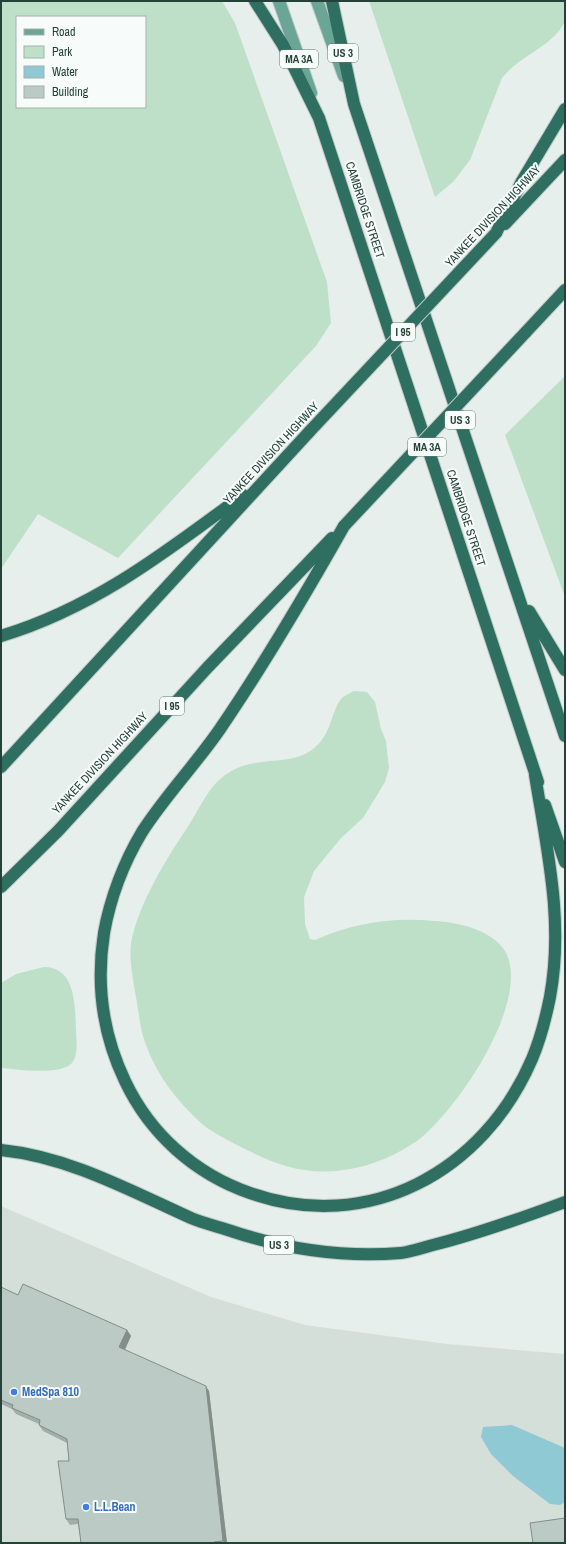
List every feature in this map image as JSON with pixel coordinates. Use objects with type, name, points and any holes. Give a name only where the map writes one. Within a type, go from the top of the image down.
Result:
[{"type":"highway","points":[[255,1],[283,45],[320,118]]},
{"type":"highway","name":"US 3","points":[[332,1],[354,104]]},
{"type":"highway","name":"CAMBRIDGE STREET","points":[[354,104],[565,736]]},
{"type":"highway","points":[[496,233],[552,128],[565,109]]},
{"type":"highway","name":"CAMBRIDGE STREET","points":[[320,118],[535,775],[565,862]]},
{"type":"highway","name":"YANKEE DIVISION HIGHWAY","points":[[1,767],[265,479],[565,160]]},
{"type":"highway","name":"YANKEE DIVISION HIGHWAY","points":[[1,887],[58,831],[208,667],[344,526],[565,290]]},
{"type":"highway","points":[[1,636],[33,626],[99,595],[183,539],[265,479]]},
{"type":"highway","points":[[344,526],[288,626],[218,732],[143,831],[128,858],[111,907],[104,932],[102,962],[102,1011],[109,1040],[118,1066],[130,1092],[146,1117],[168,1142],[191,1163],[219,1181],[266,1199],[323,1206],[350,1204],[381,1199],[405,1190],[431,1177],[452,1164],[484,1135],[508,1104],[534,1056],[550,995],[556,937],[556,905],[535,775]]},
{"type":"highway","points":[[512,576],[529,610],[565,670]]},
{"type":"highway","name":"US 3","points":[[1,1150],[18,1152],[76,1167],[98,1175],[193,1218],[253,1238],[286,1247],[314,1252],[347,1254],[402,1253],[455,1240],[565,1202]]},
{"type":"main road","name":"CAMBRIDGE STREET","points":[[279,1],[320,118]]},
{"type":"main road","name":"CAMBRIDGE STREET","points":[[317,1],[354,104]]},
{"type":"shaded area","points":[[1,1206],[211,1297],[305,1325],[447,1344],[565,1354],[565,1543],[1,1543]]},
{"type":"green space","points":[[1,1],[222,1],[235,23],[327,282],[331,323],[316,346],[118,558],[38,514],[1,569]]},
{"type":"green space","points":[[369,1],[565,1],[565,21],[559,31],[544,45],[517,63],[502,78],[470,160],[453,182],[435,197]]},
{"type":"green space","points":[[565,376],[565,597],[505,435]]},
{"type":"green space","points":[[354,691],[367,692],[375,702],[381,729],[386,741],[389,768],[385,782],[363,818],[341,838],[314,871],[304,897],[305,924],[310,939],[315,940],[359,925],[388,921],[419,920],[464,925],[474,928],[492,938],[505,951],[511,972],[509,997],[500,1025],[486,1054],[469,1081],[451,1106],[433,1127],[417,1141],[385,1159],[368,1165],[334,1171],[306,1170],[292,1168],[266,1159],[215,1133],[202,1124],[169,1088],[156,1067],[144,1039],[131,963],[131,943],[140,913],[154,883],[170,854],[205,798],[217,782],[229,772],[242,766],[254,763],[291,759],[313,749],[320,743],[328,729],[339,702],[343,697]]},
{"type":"green space","points":[[44,967],[55,969],[62,973],[72,990],[77,1042],[76,1055],[72,1063],[67,1067],[59,1069],[39,1071],[3,1068],[1,1067],[1,983],[16,974]]},
{"type":"water","points":[[512,1425],[565,1448],[565,1502],[560,1505],[550,1504],[513,1476],[491,1454],[481,1437],[483,1427]]},
{"type":"building","points":[[23,1284],[127,1330],[119,1347],[206,1386],[223,1541],[214,1543],[81,1543],[78,1519],[66,1519],[58,1461],[69,1461],[67,1439],[39,1425],[40,1420],[12,1408],[13,1405],[1,1400],[1,1287],[18,1295]]},
{"type":"building","points":[[565,1518],[565,1543],[533,1543],[530,1523]]},
{"type":"place","name":"MedSpa 810","points":[[14,1392]]},
{"type":"place","name":"L.L.Bean","points":[[86,1507]]}]
